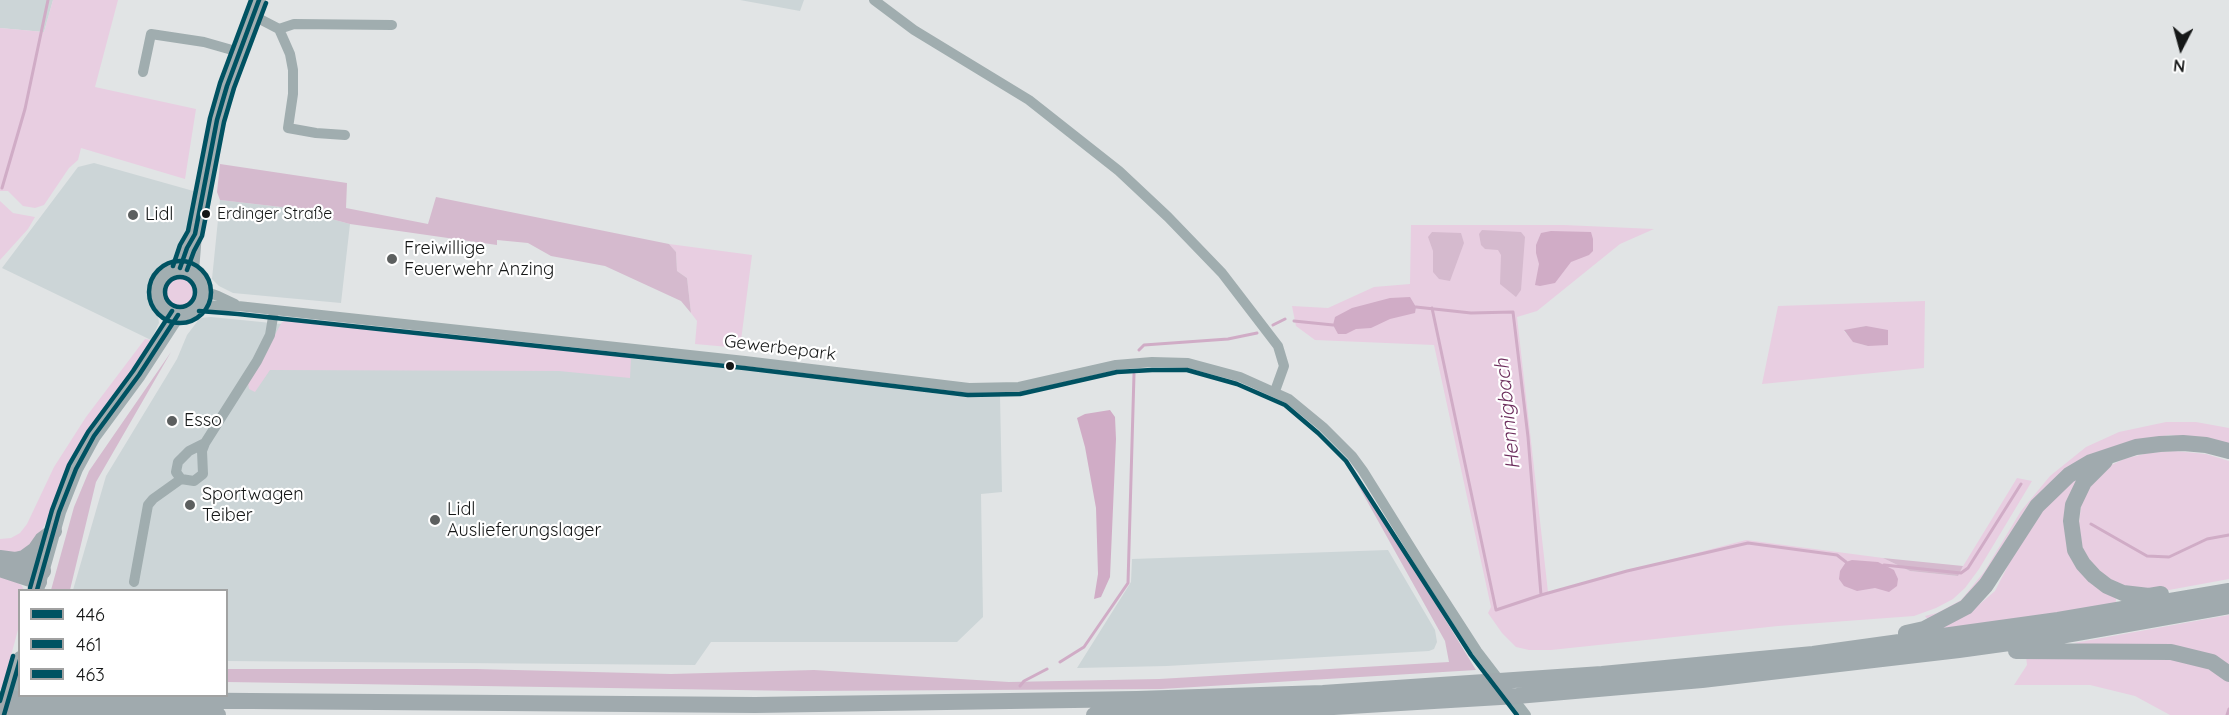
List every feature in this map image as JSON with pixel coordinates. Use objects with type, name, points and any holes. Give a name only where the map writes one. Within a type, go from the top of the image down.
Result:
[{"type":"highway","points":[[1871,647],[1893,635],[1924,629],[1966,607],[1986,585],[2037,506],[2068,474],[2091,462],[2136,447],[2183,442],[2229,451]]},
{"type":"highway","points":[[2113,454],[2084,482],[2073,505],[2072,536],[2083,564],[2100,581],[2123,593],[2150,596],[2185,590],[2207,595]]},
{"type":"highway","points":[[8,559],[24,558],[54,531]]},
{"type":"highway","points":[[8,559],[40,581]]},
{"type":"highway","points":[[0,569],[40,581]]},
{"type":"highway","points":[[0,699],[755,705],[1137,699],[1323,693],[1516,681],[1724,663],[1871,647],[2048,622],[2229,591]]},
{"type":"highway","points":[[1094,715],[1317,708],[1517,696],[1724,678],[2060,636],[2229,606]]},
{"type":"highway","points":[[1959,650],[1977,654],[2027,650],[2171,652],[2212,662],[2229,674]]},
{"type":"highway","points":[[2,715],[218,715]]},
{"type":"main road","points":[[186,270],[187,248],[195,234],[217,120],[259,0]]},
{"type":"main road","points":[[186,270],[201,281],[202,298],[190,313],[172,312],[158,298],[158,285],[164,274],[186,270]]},
{"type":"main road","points":[[40,581],[65,494],[89,444],[139,375],[172,312]]},
{"type":"main road","points":[[2,715],[18,664]]},
{"type":"street","points":[[874,0],[914,30],[1029,100],[1119,171],[1168,217],[1222,273],[1278,346],[1284,366],[1275,391]]},
{"type":"street","points":[[254,16],[279,29],[291,54],[293,94],[288,128],[345,135]]},
{"type":"street","points":[[279,29],[294,24],[392,25]]},
{"type":"street","points":[[143,72],[152,34],[186,39],[239,52]]},
{"type":"street","name":"Gewerbepark","points":[[202,298],[216,306],[238,306],[762,362],[969,388],[1019,387],[1116,365],[1173,362],[1218,370],[1275,391],[1313,417],[1352,456],[1477,651],[1526,715]]},
{"type":"street","points":[[134,582],[148,505],[181,479],[194,481],[203,474],[202,451],[205,443],[257,362],[270,335],[274,311]]},
{"type":"street","points":[[181,479],[176,472],[178,462],[189,451],[205,443]]},
{"type":"shaded area","points":[[0,0],[53,0],[44,32],[0,28]]},
{"type":"shaded area","points":[[53,0],[118,0],[95,87],[196,109],[185,179],[81,148],[78,160],[69,168],[44,205],[35,208],[23,206],[8,191],[0,191],[0,28],[44,32]]},
{"type":"shaded area","points":[[740,0],[804,0],[800,11]]},
{"type":"shaded area","points":[[94,163],[197,192],[177,260],[158,270],[152,296],[157,308],[159,323],[151,340],[2,268],[78,167]]},
{"type":"shaded area","points":[[220,164],[347,183],[346,208],[428,224],[436,197],[669,244],[676,252],[677,271],[687,278],[691,313],[681,301],[605,266],[551,256],[528,243],[497,240],[497,245],[350,224],[290,208],[220,200],[217,192]]},
{"type":"shaded area","points":[[220,200],[290,208],[350,224],[341,303],[233,293],[219,286],[212,279]]},
{"type":"shaded area","points":[[0,201],[13,213],[35,217],[28,229],[0,260]]},
{"type":"shaded area","points":[[1411,225],[1564,225],[1654,229],[1620,244],[1537,311],[1517,317],[1548,592],[1746,540],[1883,558],[1910,571],[1957,576],[2017,478],[2032,481],[1965,588],[1953,599],[1914,616],[1778,626],[1551,650],[1529,650],[1516,647],[1502,633],[1488,613],[1491,607],[1434,345],[1315,340],[1296,326],[1292,306],[1328,308],[1374,287],[1410,284]]},
{"type":"shaded area","points":[[1482,230],[1521,232],[1525,237],[1521,290],[1516,297],[1500,284],[1501,255],[1498,250],[1485,249],[1481,245],[1479,234]]},
{"type":"shaded area","points":[[1432,232],[1461,233],[1464,243],[1450,281],[1439,279],[1433,272],[1433,251],[1428,237]]},
{"type":"shaded area","points":[[1591,232],[1593,251],[1571,262],[1555,283],[1535,285],[1539,264],[1536,245],[1541,233]]},
{"type":"shaded area","points":[[669,244],[752,255],[740,348],[695,344],[697,321],[691,313],[687,278],[677,271],[676,252]]},
{"type":"shaded area","points":[[180,275],[192,280],[197,292],[192,304],[180,309],[168,304],[163,292],[168,280]]},
{"type":"shaded area","points":[[1410,297],[1416,307],[1415,313],[1390,319],[1371,328],[1356,329],[1346,334],[1338,334],[1333,325],[1335,317],[1352,308],[1390,298]]},
{"type":"shaded area","points":[[1925,301],[1924,368],[1762,384],[1778,306]],"holes":[[[1866,326],[1868,346],[1854,342],[1844,331]]]},
{"type":"shaded area","points":[[211,317],[806,376],[948,395],[1000,396],[1002,492],[981,494],[983,617],[957,642],[711,642],[695,665],[228,661],[228,589],[73,589],[106,476],[177,359],[187,335],[200,318]]},
{"type":"shaded area","points":[[291,319],[627,354],[631,357],[630,378],[559,371],[270,370],[255,392],[249,389],[248,383],[282,322]]},
{"type":"shaded area","points":[[1866,326],[1888,330],[1888,345],[1868,346],[1853,342],[1844,330]]},
{"type":"shaded area","points":[[145,339],[151,340],[140,361],[84,441],[36,543],[23,552],[0,555],[0,539],[11,538],[20,533],[27,524],[54,467],[86,417]]},
{"type":"shaded area","points":[[171,352],[96,482],[70,589],[51,589],[74,507],[89,471]]},
{"type":"shaded area","points":[[1110,410],[1115,417],[1116,439],[1110,577],[1101,597],[1094,599],[1098,574],[1096,508],[1085,447],[1077,418],[1085,414]]},
{"type":"shaded area","points":[[2166,422],[2196,422],[2229,428],[2229,444],[2169,435],[2136,442],[2066,475],[1966,603],[1929,621],[1925,616],[1937,613],[1961,600],[1984,572],[2021,511],[2050,476],[2086,447],[2119,432]]},
{"type":"shaded area","points":[[2175,451],[2206,454],[2229,461],[2229,579],[2147,594],[2104,581],[2077,542],[2082,497],[2105,468],[2124,459],[2148,453]]},
{"type":"shaded area","points":[[1351,465],[1476,670],[1161,689],[800,691],[228,682],[228,669],[476,669],[671,674],[814,670],[1009,682],[1159,679],[1449,662],[1445,641],[1348,467]]},
{"type":"shaded area","points":[[2080,475],[2068,539],[2116,598],[2116,604],[1937,631],[1974,609],[1995,591],[2020,542],[2038,514]]},
{"type":"shaded area","points":[[1388,550],[1435,630],[1437,642],[1434,649],[1167,666],[1077,668],[1131,582],[1132,559]]},
{"type":"shaded area","points":[[1883,558],[1963,566],[1958,576],[1910,571]]},
{"type":"shaded area","points":[[1852,560],[1878,562],[1894,570],[1898,579],[1897,586],[1889,592],[1875,588],[1857,591],[1844,586],[1839,579],[1840,571],[1846,562]]},
{"type":"shaded area","points":[[0,575],[13,579],[24,589],[18,589],[18,630],[2,689],[0,689]]},
{"type":"shaded area","points":[[2229,615],[2229,669],[2074,643]]},
{"type":"shaded area","points":[[2026,656],[2173,658],[2203,664],[2229,679],[2229,715],[2170,715],[2135,696],[2090,685],[2014,685],[2027,665]]},
{"type":"waterway","points":[[2,188],[25,109],[48,0]]},
{"type":"waterway","name":"Hennigbach","points":[[1416,307],[1471,313],[1513,312],[1528,437],[1541,595],[1627,571],[1748,543],[1837,555],[1846,562]]},
{"type":"waterway","name":"Hennigbach","points":[[1432,308],[1496,610],[1541,595]]},
{"type":"waterway","name":"Hennigbach","points":[[1273,325],[1285,319]]},
{"type":"waterway","name":"Hennigbach","points":[[1294,321],[1333,325]]},
{"type":"waterway","name":"Hennigbach","points":[[1139,350],[1144,345],[1228,339],[1257,333]]},
{"type":"waterway","name":"Hennigbach","points":[[1060,662],[1084,647],[1128,583],[1134,374]]},
{"type":"waterway","name":"Hennigbach","points":[[1884,565],[1961,573],[1968,568],[2021,484]]},
{"type":"waterway","name":"Hennigbach","points":[[2091,524],[2147,556],[2169,557],[2207,539],[2229,535]]},
{"type":"waterway","name":"Hennigbach","points":[[1020,686],[1024,681],[1047,669]]},
{"type":"waterway","points":[[2227,715],[2229,709]]},
{"type":"transit line","name":"463","points":[[173,266],[180,245],[188,231],[210,118],[220,83],[251,0]]},
{"type":"transit line","name":"446","points":[[180,268],[195,234],[217,120],[227,86],[259,0]]},
{"type":"transit line","name":"461","points":[[187,270],[202,236],[224,122],[234,88],[266,3]]},
{"type":"transit line","name":"461","points":[[180,261],[202,270],[211,292],[202,314],[180,323],[158,314],[149,292],[158,270],[180,261]]},
{"type":"transit line","name":"463","points":[[180,277],[191,281],[195,292],[191,303],[180,307],[169,303],[165,292],[169,281],[180,277]]},
{"type":"transit line","name":"463","points":[[30,588],[52,510],[69,465],[88,432],[133,371],[172,311]]},
{"type":"transit line","name":"461","points":[[199,311],[744,368],[968,395],[1020,394],[1117,372],[1152,370],[1187,370],[1237,384],[1285,405],[1346,461],[1471,655],[1517,715]]},
{"type":"transit line","name":"446","points":[[37,589],[59,512],[76,469],[94,436],[139,375],[178,315]]},
{"type":"transit line","name":"463","points":[[0,701],[13,656]]},
{"type":"transit line","name":"446","points":[[4,715],[18,667]]},
{"type":"place","name":"Erdinger Straße","points":[[206,214]]},
{"type":"place","name":"Lidl","points":[[133,215]]},
{"type":"place","name":"Freiwillige Feuerwehr Anzing","points":[[392,259]]},
{"type":"place","name":"Esso","points":[[172,421]]},
{"type":"place","name":"Sportwagen Teiber","points":[[190,505]]},
{"type":"place","name":"Lidl Auslieferungslager","points":[[435,520]]}]
